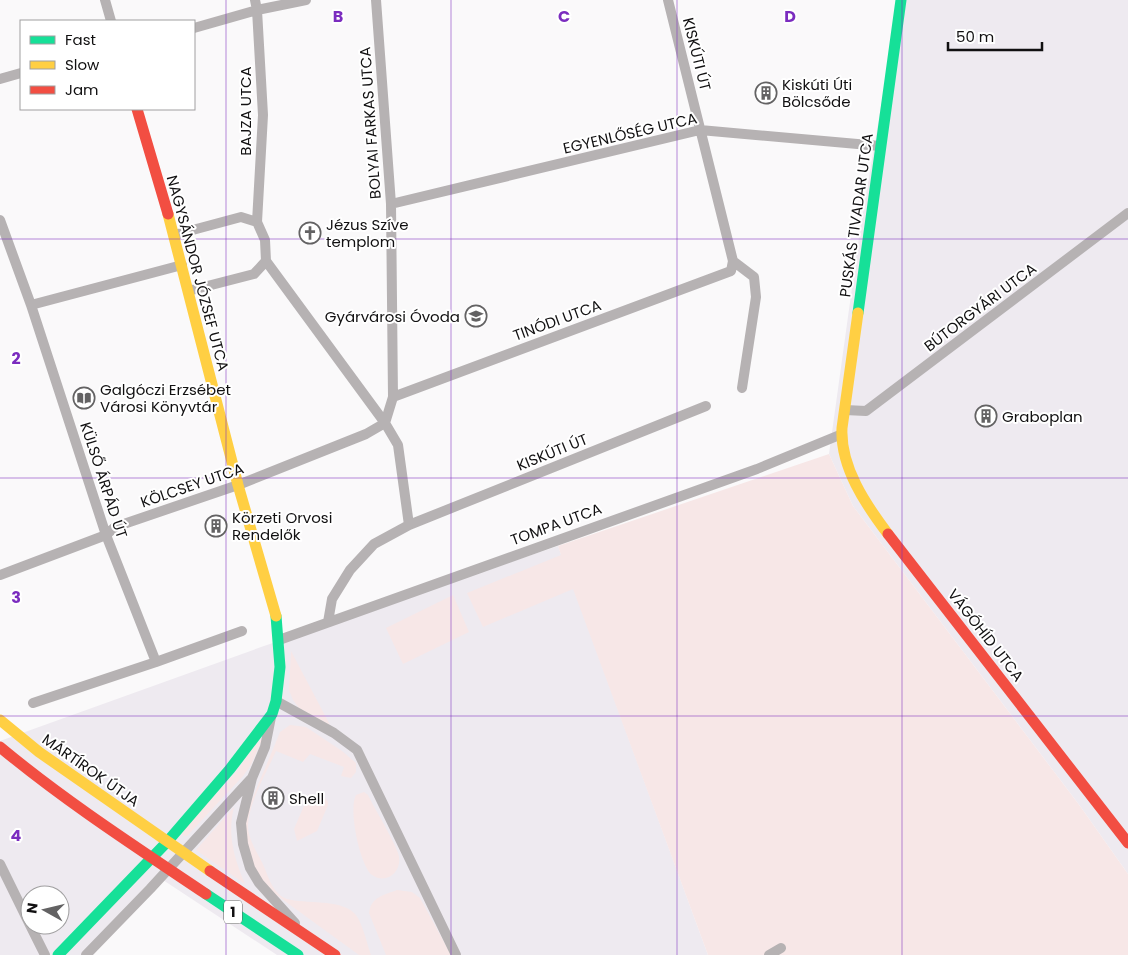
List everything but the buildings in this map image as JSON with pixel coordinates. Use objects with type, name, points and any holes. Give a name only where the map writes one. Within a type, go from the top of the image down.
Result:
[{"type":"street","points":[[105,0],[111,20]]},
{"type":"street","points":[[195,28],[256,5],[306,0]]},
{"type":"street","name":"BOLYAI FARKAS UTCA","points":[[376,0],[391,204],[393,397],[385,423]]},
{"type":"street","name":"KISKÚTI ÚT","points":[[668,0],[732,266]]},
{"type":"street","name":"PUSKÁS TIVADAR UTCA","points":[[842,434],[901,0]]},
{"type":"street","name":"BAJZA UTCA","points":[[256,5],[263,115],[257,222]]},
{"type":"street","points":[[0,79],[20,74]]},
{"type":"street","name":"NAGYSÁNDOR JÓZSEF UTCA","points":[[58,955],[167,842],[230,769],[272,714],[276,701],[280,667],[276,613],[238,485],[174,235],[137,110]]},
{"type":"street","name":"EGYENLŐSÉG UTCA","points":[[391,204],[700,130],[880,146]]},
{"type":"street","name":"BÚTORGYÁRI UTCA","points":[[845,410],[866,412],[1128,212]]},
{"type":"street","points":[[174,235],[241,217],[257,222],[265,240],[266,261],[385,423],[398,444],[409,525],[374,544],[350,570],[332,599],[328,622]]},
{"type":"street","name":"KÜLSŐ ÁRPÁD ÚT","points":[[0,220],[106,535],[156,662]]},
{"type":"street","points":[[188,291],[254,274],[266,261]]},
{"type":"street","points":[[30,305],[182,266]]},
{"type":"street","points":[[732,266],[754,277],[756,298],[742,388]]},
{"type":"street","name":"TINÓDI UTCA","points":[[393,397],[732,266]]},
{"type":"street","name":"KISKÚTI ÚT","points":[[409,525],[706,406]]},
{"type":"street","name":"KÖLCSEY UTCA","points":[[0,575],[106,535],[115,527],[238,485],[366,434],[385,423]]},
{"type":"street","name":"TOMPA UTCA","points":[[279,640],[757,468],[842,434]]},
{"type":"street","name":"VÁGÓHÍD UTCA","points":[[842,434],[846,458],[854,482],[872,513],[1124,831],[1128,843]]},
{"type":"street","points":[[33,703],[242,631]]},
{"type":"street","points":[[276,701],[334,733],[357,750],[456,955]]},
{"type":"street","points":[[272,714],[265,747],[252,778],[241,823],[243,844],[250,868],[259,882],[309,938]]},
{"type":"street","name":"MÁRTÍROK ÚTJA","points":[[0,720],[39,752],[167,842]]},
{"type":"street","name":"1","points":[[0,747],[23,766],[168,869],[298,955]]},
{"type":"street","points":[[86,955],[252,778]]},
{"type":"street","name":"1","points":[[167,842],[336,955]]},
{"type":"street","points":[[0,864],[20,905]]},
{"type":"street","points":[[35,935],[45,955]]},
{"type":"street","points":[[769,955],[781,948]]},
{"type":"shaded area","points":[[899,0],[1128,0],[1128,874],[1080,806],[853,506],[829,454],[860,230]]},
{"type":"shaded area","points":[[829,454],[853,506],[1080,806],[1128,874],[1128,955],[708,955],[573,589],[483,627],[467,593],[561,555],[558,546]]},
{"type":"shaded area","points":[[558,546],[708,955],[277,955],[163,880],[91,955],[0,955],[0,741],[264,646]]},
{"type":"shaded area","points":[[453,595],[469,632],[403,664],[386,628]]},
{"type":"shaded area","points":[[291,651],[330,725],[299,708],[293,700],[289,690]]},
{"type":"shaded area","points":[[290,725],[306,727],[342,751],[356,763],[356,772],[351,778],[341,776],[344,767],[310,754],[303,762],[276,751],[249,815],[250,838],[271,882],[279,894],[287,899],[331,904],[348,909],[357,916],[371,955],[359,955],[275,894],[259,878],[249,859],[245,825],[248,809],[280,732]]},
{"type":"shaded area","points":[[263,738],[251,765],[243,776],[187,836],[184,836],[182,834],[183,830],[237,771],[256,744]]},
{"type":"shaded area","points":[[364,792],[368,795],[398,853],[399,865],[397,870],[389,877],[378,878],[372,875],[363,861],[356,837],[353,812],[356,795]]},
{"type":"shaded area","points":[[309,794],[325,798],[328,805],[317,831],[297,841],[294,829]]},
{"type":"shaded area","points":[[234,807],[231,827],[233,846],[245,884],[196,850]]},
{"type":"shaded area","points":[[397,890],[412,892],[420,898],[451,955],[386,955],[369,913],[375,900]]},
{"type":"traffic: fast","points":[[858,313],[901,0]]},
{"type":"traffic: fast","points":[[58,955],[167,842],[230,769],[272,714],[276,701],[280,667],[276,616]]},
{"type":"traffic: fast","points":[[206,894],[298,955]]},
{"type":"traffic: slow","points":[[168,214],[238,485],[276,616]]},
{"type":"traffic: slow","points":[[858,313],[842,428],[843,443],[845,457],[856,485],[871,511],[888,534]]},
{"type":"traffic: slow","points":[[0,720],[39,752],[210,871]]},
{"type":"traffic: jam","points":[[137,110],[168,214]]},
{"type":"traffic: jam","points":[[888,534],[1128,843]]},
{"type":"traffic: jam","points":[[0,747],[75,805],[206,894]]},
{"type":"traffic: jam","points":[[210,871],[335,955]]},
{"type":"place","name":"Kiskúti Úti Bölcsőde","points":[[766,93]]},
{"type":"place","name":"Jézus Szíve templom","points":[[310,233]]},
{"type":"place","name":"Gyárvárosi Óvoda","points":[[476,316]]},
{"type":"place","name":"Galgóczi Erzsébet Városi Könyvtár","points":[[84,398]]},
{"type":"place","name":"Graboplan","points":[[986,416]]},
{"type":"place","name":"Körzeti Orvosi Rendelők","points":[[216,526]]},
{"type":"place","name":"Shell","points":[[273,798]]}]
